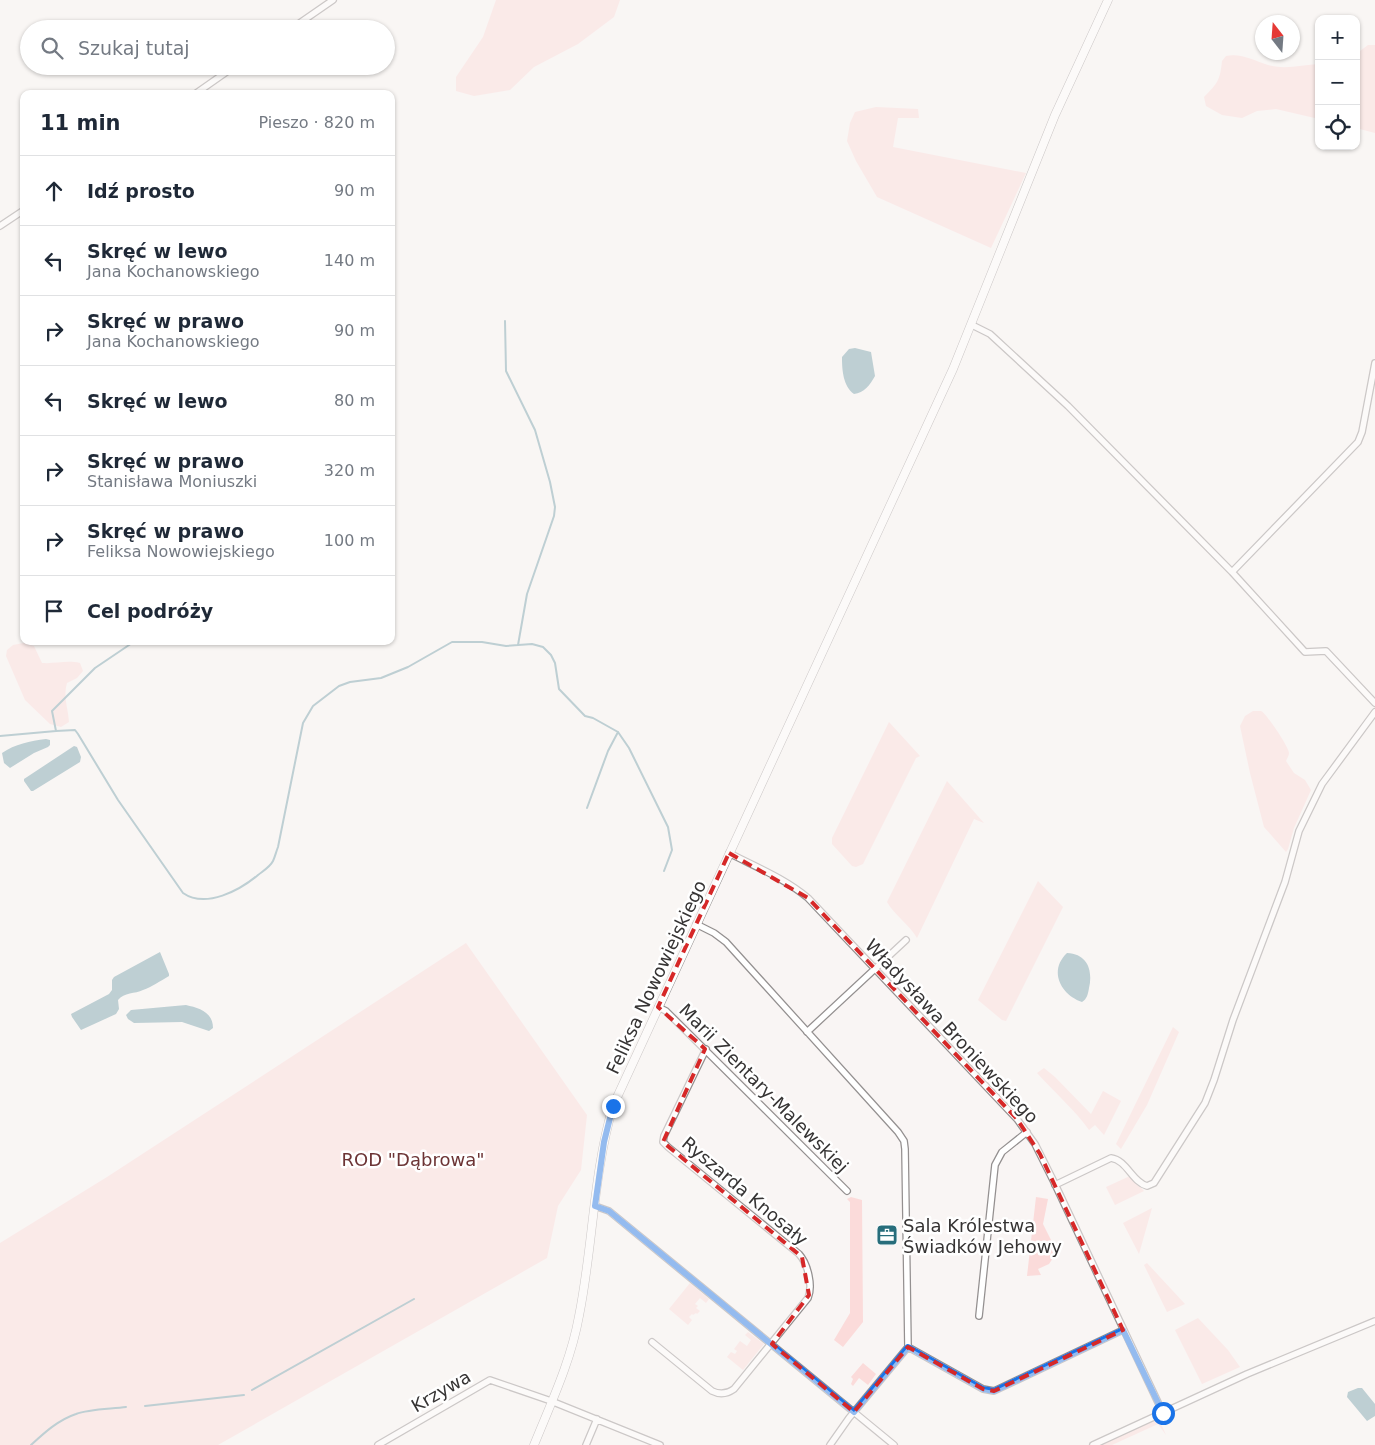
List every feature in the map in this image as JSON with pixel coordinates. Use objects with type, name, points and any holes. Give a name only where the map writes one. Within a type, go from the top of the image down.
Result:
[{"type":"street","points":[[304,20],[333,0]]},
{"type":"street","name":"Feliksa Nowowiejskiego","points":[[534,1445],[577,1328],[604,1142],[613,1106],[933,413],[972,325],[1055,115],[1108,0]]},
{"type":"street","points":[[201,90],[222,75]]},
{"type":"street","points":[[0,226],[20,213]]},
{"type":"street","points":[[972,325],[990,334],[1068,406],[1232,572],[1305,652],[1326,651],[1375,703]]},
{"type":"street","points":[[1232,572],[1358,442],[1362,432],[1375,363]]},
{"type":"street","points":[[1055,1186],[1111,1158],[1120,1160],[1142,1185],[1147,1186],[1154,1182],[1205,1103],[1233,1020],[1285,882],[1299,831],[1322,784],[1375,712]]},
{"type":"street","name":"Władysława Broniewskiego","points":[[729,853],[796,888],[808,898],[1008,1109],[1027,1132],[1055,1186],[1163,1413]]},
{"type":"street","points":[[696,924],[714,933],[726,942],[887,1119],[904,1141],[908,1347],[854,1412],[830,1445]]},
{"type":"street","points":[[807,1032],[906,940]]},
{"type":"street","name":"Marii Zientary-Malewskiej","points":[[658,1007],[666,1011],[706,1049],[847,1191]]},
{"type":"street","name":"Ryszarda Knosały","points":[[652,1342],[712,1391],[723,1394],[734,1388],[772,1344],[809,1295],[810,1286],[803,1259],[668,1147],[663,1140],[706,1049]]},
{"type":"street","points":[[979,1316],[995,1165],[1002,1152],[1027,1132]]},
{"type":"street","points":[[595,1206],[609,1211],[894,1445]]},
{"type":"street","points":[[1093,1445],[1220,1386],[1375,1321]]},
{"type":"street","points":[[908,1347],[983,1389],[994,1391],[1123,1330]]},
{"type":"street","name":"Krzywa","points":[[378,1445],[489,1381],[494,1381],[551,1401],[660,1445]]},
{"type":"street","points":[[586,1445],[597,1419]]},
{"type":"highlighted area","points":[[729,853],[808,898],[1017,1119],[1040,1154],[1123,1330],[994,1391],[983,1389],[908,1347],[854,1412],[772,1344],[809,1295],[802,1257],[663,1142],[705,1049],[658,1007]]},
{"type":"green space","points":[[496,0],[620,0],[614,17],[578,44],[534,67],[510,90],[474,96],[456,91],[456,77],[483,37]]},
{"type":"green space","points":[[1368,45],[1375,45],[1375,133],[1360,129],[1360,51]]},
{"type":"green space","points":[[1232,55],[1243,56],[1268,65],[1281,67],[1315,64],[1315,118],[1276,109],[1257,111],[1242,118],[1222,115],[1206,106],[1204,97],[1218,81],[1222,61],[1226,56]]},
{"type":"green space","points":[[876,107],[918,109],[919,118],[898,118],[893,147],[1026,173],[991,248],[877,197],[856,161],[847,141],[850,123],[855,112]]},
{"type":"green space","points":[[20,644],[34,646],[42,663],[80,663],[83,671],[77,678],[67,683],[66,688],[69,722],[61,727],[50,724],[25,700],[6,656],[7,650],[13,645]]},
{"type":"green space","points":[[1253,711],[1264,713],[1288,750],[1289,754],[1286,761],[1294,773],[1305,780],[1311,790],[1294,828],[1286,852],[1264,827],[1250,773],[1240,726],[1245,716]]},
{"type":"green space","points":[[889,722],[920,756],[916,758],[863,864],[856,867],[852,866],[832,844],[832,838]]},
{"type":"green space","points":[[947,781],[984,823],[974,819],[917,938],[887,902]]},
{"type":"green space","points":[[1038,881],[1063,907],[1006,1021],[1002,1020],[978,1000]]},
{"type":"green space","name":"ROD \"Dąbrowa\"","points":[[466,943],[587,1115],[581,1170],[558,1206],[547,1258],[218,1445],[0,1445],[0,1243],[107,1177]]},
{"type":"green space","points":[[1173,1027],[1179,1032],[1147,1105],[1121,1149],[1116,1144]]},
{"type":"green space","points":[[1044,1068],[1091,1114],[1103,1091],[1121,1101],[1104,1135],[1095,1125],[1089,1130],[1071,1108],[1037,1073]]},
{"type":"green space","points":[[1130,1176],[1144,1191],[1115,1205],[1106,1187]]},
{"type":"green space","points":[[851,1197],[862,1200],[863,1322],[843,1347],[834,1340],[850,1313],[850,1202],[847,1199]]},
{"type":"green space","points":[[1036,1197],[1048,1199],[1043,1224],[1057,1252],[1049,1264],[1038,1269],[1041,1275],[1027,1276]]},
{"type":"green space","points":[[1152,1208],[1139,1254],[1123,1223]]},
{"type":"green space","points":[[1147,1263],[1185,1304],[1167,1312],[1144,1265]]},
{"type":"green space","points":[[690,1283],[709,1299],[706,1303],[700,1298],[695,1304],[698,1306],[696,1308],[700,1311],[689,1317],[692,1320],[688,1325],[669,1309]]},
{"type":"green space","points":[[1198,1318],[1228,1350],[1240,1367],[1202,1384],[1175,1330]]},
{"type":"green space","points":[[748,1332],[764,1344],[743,1370],[727,1357],[731,1352],[735,1354],[737,1351],[734,1349],[740,1341],[747,1346],[751,1340],[745,1335]]},
{"type":"green space","points":[[863,1363],[876,1374],[868,1385],[859,1378],[853,1386],[851,1384],[853,1379],[851,1377]]},
{"type":"green space","points":[[1153,1420],[1162,1426],[1166,1435],[1158,1424],[1112,1445],[1100,1445]]},
{"type":"water","points":[[855,348],[871,352],[875,376],[866,388],[854,394],[845,382],[842,357],[849,349]]},
{"type":"water","points":[[46,739],[50,740],[48,747],[34,753],[10,768],[4,763],[2,753],[12,747]]},
{"type":"water","points":[[74,746],[77,747],[81,757],[80,762],[31,791],[24,779]]},
{"type":"water","points":[[160,952],[169,976],[146,989],[120,997],[118,1000],[119,1009],[116,1014],[81,1030],[71,1014],[109,994],[112,990],[112,980],[114,977]]},
{"type":"water","points":[[1067,953],[1080,956],[1087,964],[1089,970],[1090,982],[1088,992],[1082,1002],[1068,994],[1060,982],[1058,967]]},
{"type":"water","points":[[186,1005],[200,1009],[208,1014],[213,1028],[209,1031],[182,1022],[134,1023],[126,1015],[131,1010]]},
{"type":"water","points":[[1362,1388],[1375,1404],[1375,1416],[1367,1421],[1347,1397],[1348,1392]]},
{"type":"waterway","points":[[505,321],[506,371],[535,430],[555,507],[554,516],[527,594],[518,645]]},
{"type":"waterway","points":[[56,731],[75,730],[118,800],[183,893],[202,899],[212,898],[232,892],[251,881],[273,861],[278,847],[303,723],[313,706],[339,686],[350,682],[381,678],[408,667],[452,642],[482,642],[506,646],[532,644],[543,647],[551,655],[555,663],[559,689],[585,716],[593,718],[618,732],[629,748],[668,827],[672,850],[664,871]]},
{"type":"waterway","points":[[0,736],[56,731],[52,711],[95,668],[129,645]]},
{"type":"waterway","points":[[587,808],[608,751],[618,732]]},
{"type":"waterway","points":[[252,1390],[414,1299]]},
{"type":"waterway","points":[[145,1406],[244,1395]]},
{"type":"waterway","points":[[31,1445],[52,1427],[81,1412],[126,1407]]},
{"type":"place","name":"Sala Królestwa Świadków Jehowy","points":[[887,1235]]},
{"type":"route","points":[[613,1106],[604,1142],[595,1206],[609,1211],[854,1412],[908,1347],[983,1389],[994,1391],[1002,1389],[1123,1330],[1163,1413]]}]
